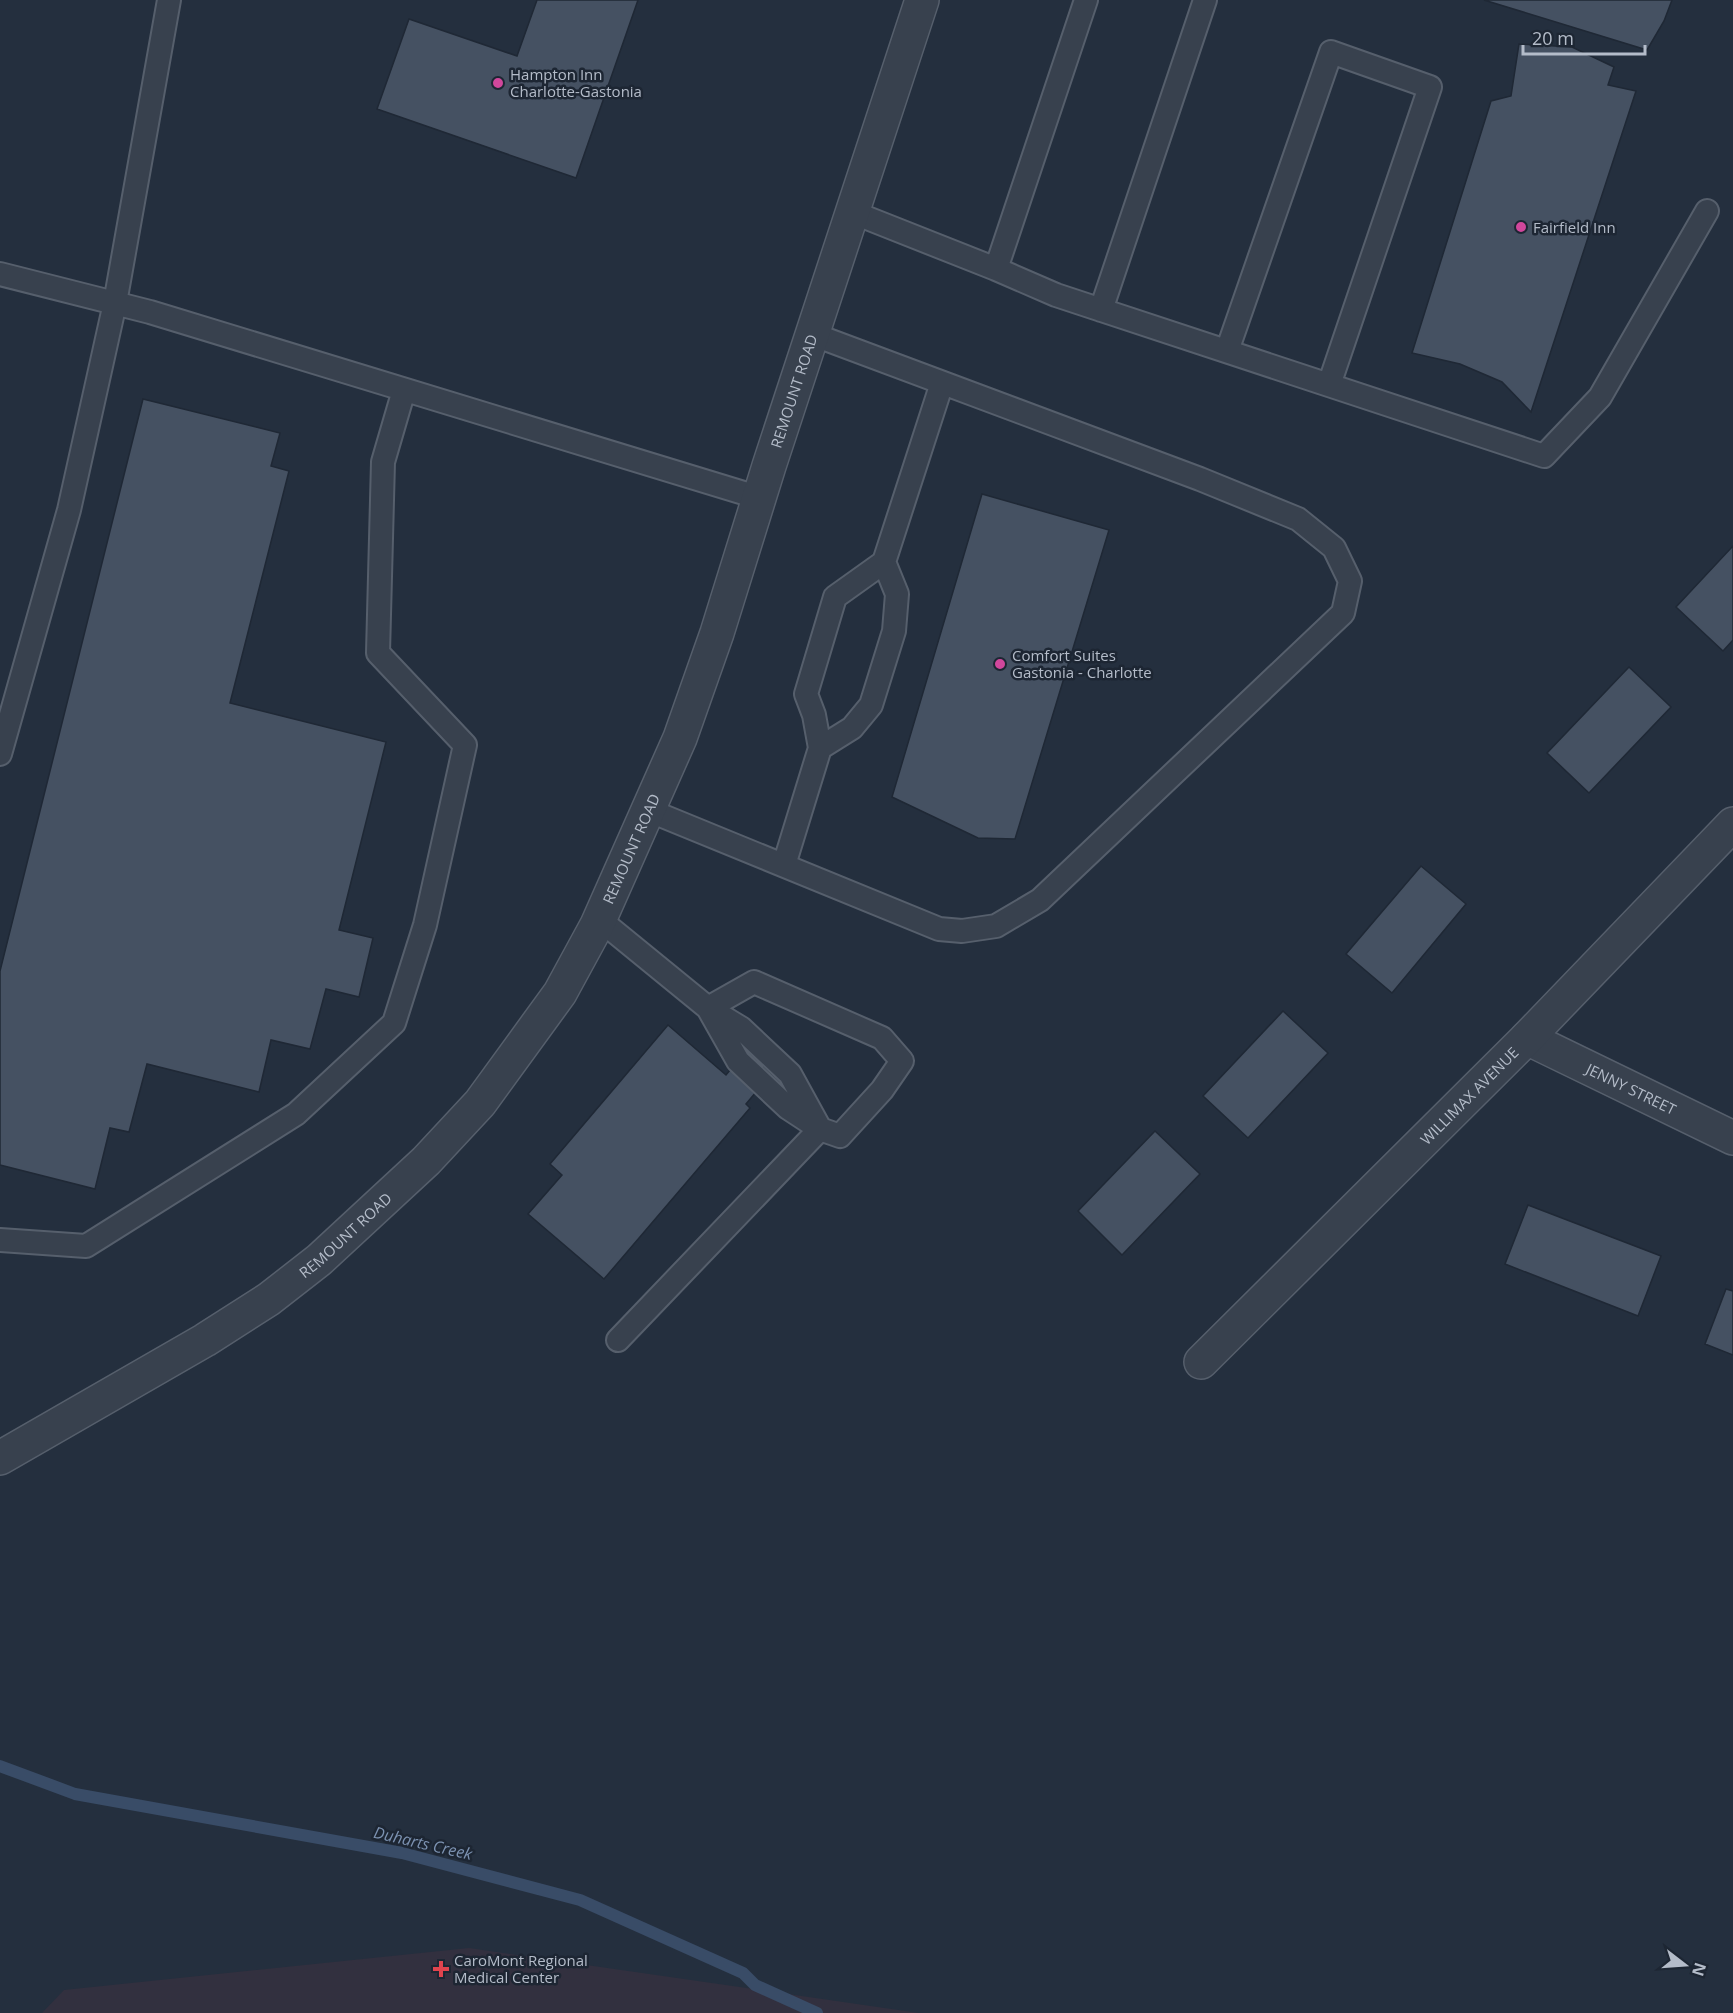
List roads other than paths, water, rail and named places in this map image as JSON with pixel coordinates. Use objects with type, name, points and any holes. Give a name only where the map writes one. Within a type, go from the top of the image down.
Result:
[{"type":"street","name":"REMOUNT ROAD","points":[[0,1458],[206,1340],[269,1299],[319,1260],[426,1161],[480,1103],[560,993],[599,919],[680,738],[717,633],[922,0]]},
{"type":"street","name":"WILLIMAX AVENUE","points":[[1201,1362],[1527,1038],[1733,824]]},
{"type":"street","name":"JENNY STREET","points":[[1527,1038],[1733,1138]]},
{"type":"lane","points":[[0,754],[65,528],[115,303],[169,0]]},
{"type":"lane","points":[[996,268],[1086,0]]},
{"type":"lane","points":[[1101,310],[1205,0]]},
{"type":"lane","points":[[1227,351],[1331,52],[1430,87],[1329,385]]},
{"type":"lane","points":[[852,212],[996,268],[1056,295],[1544,456],[1600,397],[1707,211]]},
{"type":"lane","points":[[0,274],[161,315],[759,498]]},
{"type":"lane","points":[[648,810],[939,929],[962,931],[996,926],[1040,900],[1343,613],[1350,580],[1334,548],[1298,519],[1200,479],[812,334]]},
{"type":"lane","points":[[784,865],[820,748],[814,715],[806,694],[835,597],[884,562],[942,383]]},
{"type":"lane","points":[[0,1240],[86,1246],[296,1114],[394,1023],[425,925],[465,745],[378,654],[383,462],[404,390]]},
{"type":"lane","points":[[820,748],[852,728],[871,705],[894,631],[897,594],[884,562]]},
{"type":"lane","points":[[599,919],[708,1008],[738,1061],[788,1108],[820,1129],[840,1136],[882,1090],[902,1061],[882,1038],[754,982],[708,1008]]},
{"type":"lane","points":[[618,1340],[820,1129]]},
{"type":"waterway","name":"Duharts Creek","points":[[0,1766],[75,1794],[402,1853],[580,1900],[743,1973],[755,1985],[817,2013]]},
{"type":"place","name":"Hampton Inn Charlotte-Gastonia","points":[[498,83]]},
{"type":"place","name":"Fairfield Inn","points":[[1521,227]]},
{"type":"place","name":"Comfort Suites Gastonia - Charlotte","points":[[1000,664]]},
{"type":"place","name":"CaroMont Regional Medical Center","points":[[441,1969]]}]
